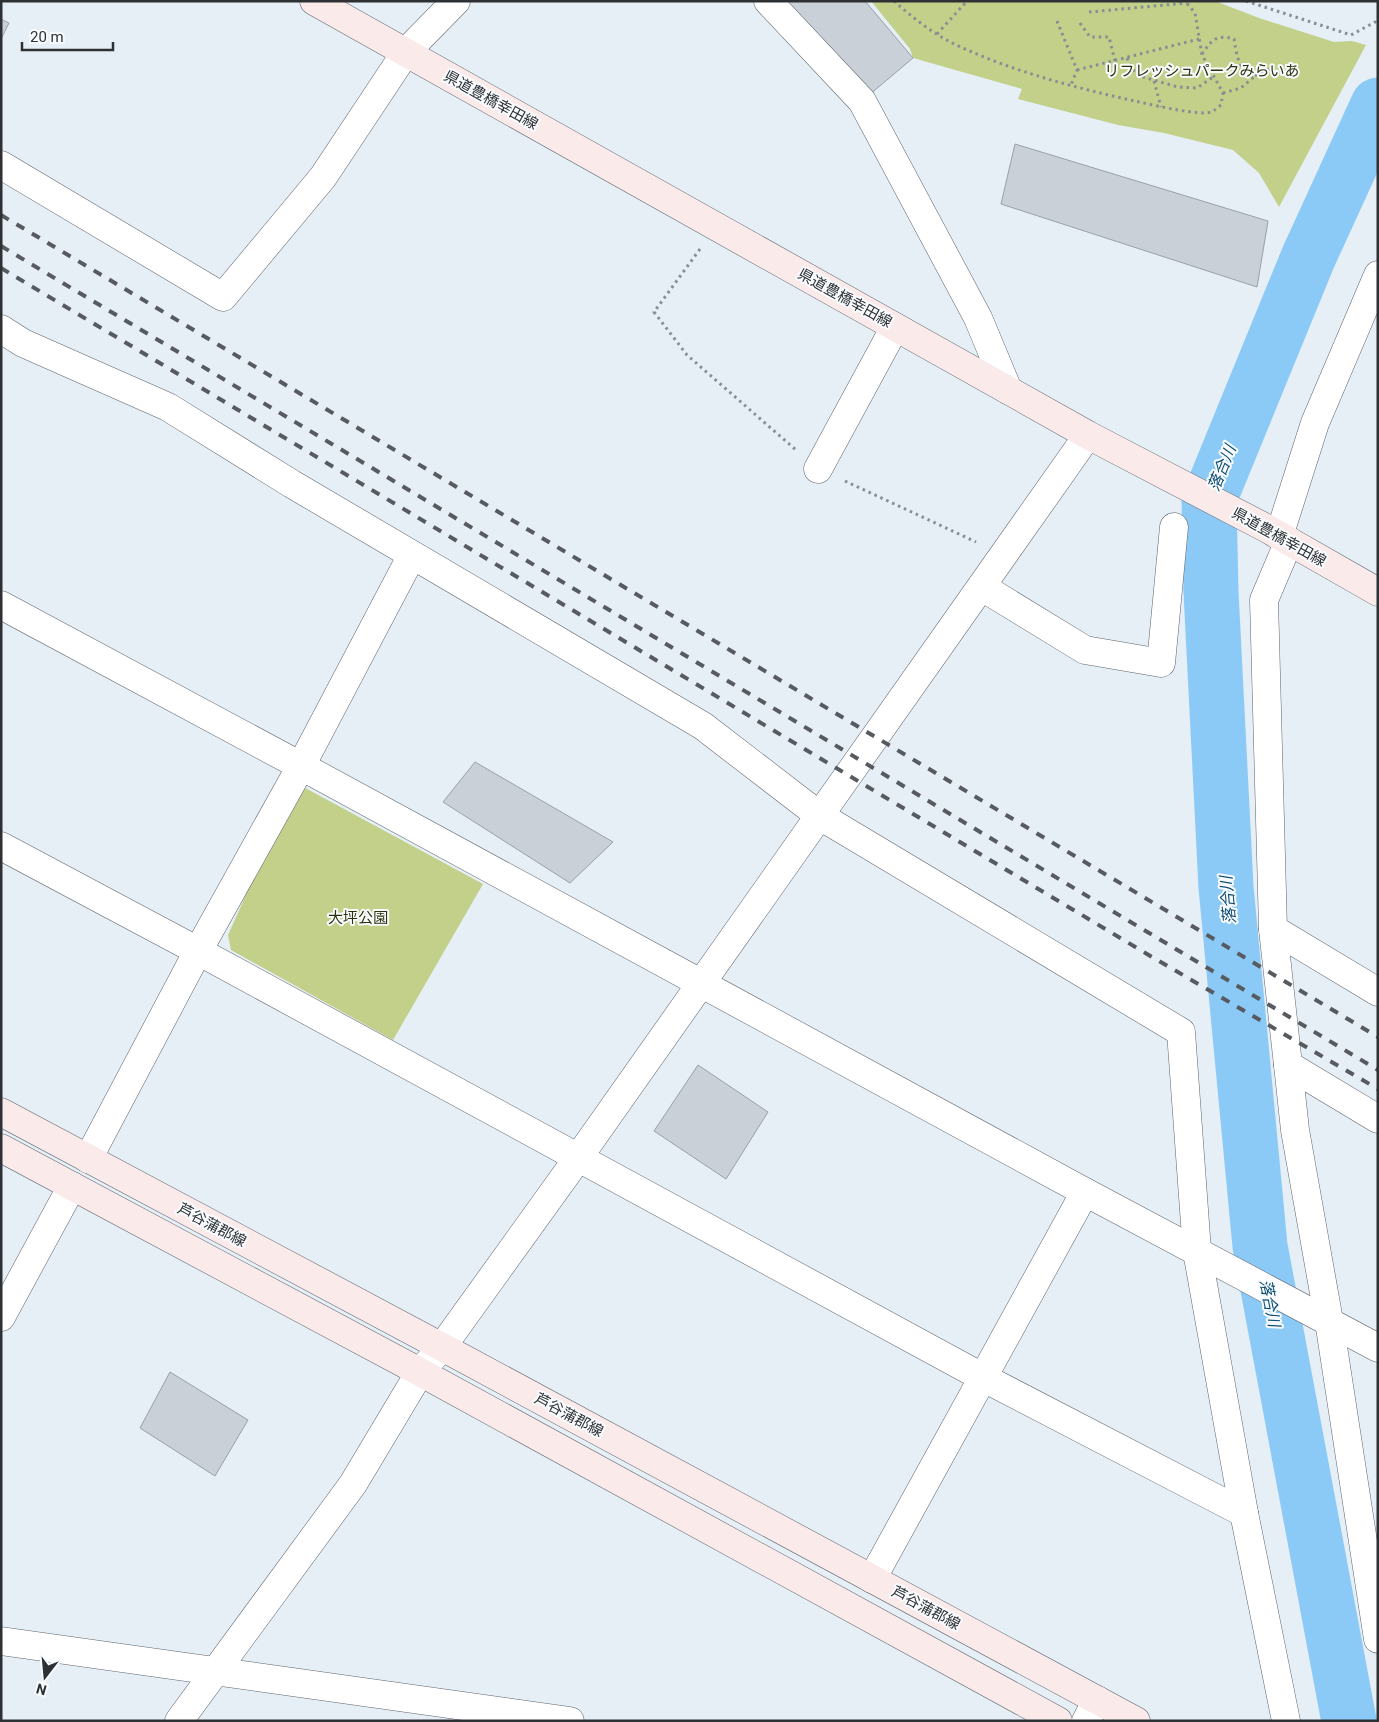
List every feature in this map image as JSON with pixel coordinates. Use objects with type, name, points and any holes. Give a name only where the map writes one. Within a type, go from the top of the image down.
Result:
[{"type":"main road","name":"県道豊橋幸田線","points":[[314,1],[1088,435],[1278,535],[1378,592]]},
{"type":"main road","name":"芦谷蒲郡線","points":[[1,1112],[872,1579],[1092,1710],[1136,1721]]},
{"type":"main road","name":"芦谷蒲郡線","points":[[1,1148],[420,1372],[1058,1721]]},
{"type":"street","points":[[1,165],[223,297],[324,177],[406,52],[456,1]]},
{"type":"street","points":[[768,1],[862,102],[978,318],[1008,390]]},
{"type":"street","points":[[1378,275],[1314,423],[1278,535],[1264,600],[1272,929],[1295,1130],[1320,1316],[1374,1586],[1378,1639]]},
{"type":"street","points":[[818,468],[895,327]]},
{"type":"street","points":[[1,329],[23,343],[168,407],[292,484],[703,726],[820,816],[1181,1032],[1197,1252],[1244,1513],[1286,1721]]},
{"type":"street","points":[[179,1721],[354,1484],[420,1372],[442,1347],[578,1158],[1088,435]]},
{"type":"street","points":[[982,587],[1085,650],[1161,663],[1174,527]]},
{"type":"street","points":[[88,1159],[198,951],[301,766],[412,555]]},
{"type":"street","points":[[1,605],[1085,1192],[1378,1348]]},
{"type":"street","points":[[1,846],[982,1377],[1244,1513]]},
{"type":"street","points":[[1272,929],[1378,992]]},
{"type":"street","points":[[1288,1065],[1378,1119]]},
{"type":"street","points":[[1,1317],[72,1186]]},
{"type":"street","points":[[872,1579],[1085,1192]]},
{"type":"street","points":[[1,1641],[570,1721]]},
{"type":"path","points":[[894,1],[936,34],[962,48],[1027,73],[1161,107],[1206,113],[1215,111],[1221,105],[1223,93],[1202,55],[1195,13],[1186,2],[1089,12]]},
{"type":"path","points":[[936,34],[967,1]]},
{"type":"path","points":[[1246,1],[1351,35],[1376,22]]},
{"type":"path","points":[[1056,21],[1077,70],[1071,85]]},
{"type":"path","points":[[1080,23],[1090,37],[1108,37],[1115,61]]},
{"type":"path","points":[[1202,55],[1211,41],[1223,36],[1234,39],[1240,64],[1246,72],[1256,75]]},
{"type":"path","points":[[1077,70],[1199,39]]},
{"type":"path","points":[[1127,58],[1136,75],[1178,87],[1197,88],[1213,77]]},
{"type":"path","points":[[1223,93],[1241,88],[1256,75],[1272,68]]},
{"type":"path","points":[[1153,80],[1161,107]]},
{"type":"path","points":[[716,227],[654,312],[687,355],[818,468],[1005,555]]},
{"type":"green space","name":"リフレッシュパークみらいあ","points":[[871,1],[1215,1],[1259,18],[1334,42],[1352,41],[1366,45],[1279,207],[1259,173],[1233,150],[1164,133],[1118,125],[1018,99],[1022,89],[913,58],[910,49]]},
{"type":"green space","name":"大坪公園","points":[[296,783],[483,884],[393,1040],[231,950],[228,935]]},
{"type":"building","points":[[777,1],[865,1],[913,58],[862,101]]},
{"type":"building","points":[[1,19],[9,23],[1,39]]},
{"type":"building","points":[[1015,144],[1268,221],[1257,287],[1001,204]]},
{"type":"building","points":[[475,762],[613,842],[570,883],[443,802]]},
{"type":"building","points":[[698,1065],[768,1112],[726,1179],[654,1131]]},
{"type":"building","points":[[170,1372],[248,1420],[215,1476],[140,1428]]},
{"type":"waterway","name":"落合川","points":[[1349,1721],[1260,1246],[1226,887],[1211,592],[1209,500],[1308,258],[1378,105]]},
{"type":"railway","points":[[1,215],[1378,1037]]},
{"type":"railway","points":[[1,246],[1378,1070]]},
{"type":"railway","points":[[1,268],[1147,954],[1378,1089]]}]
